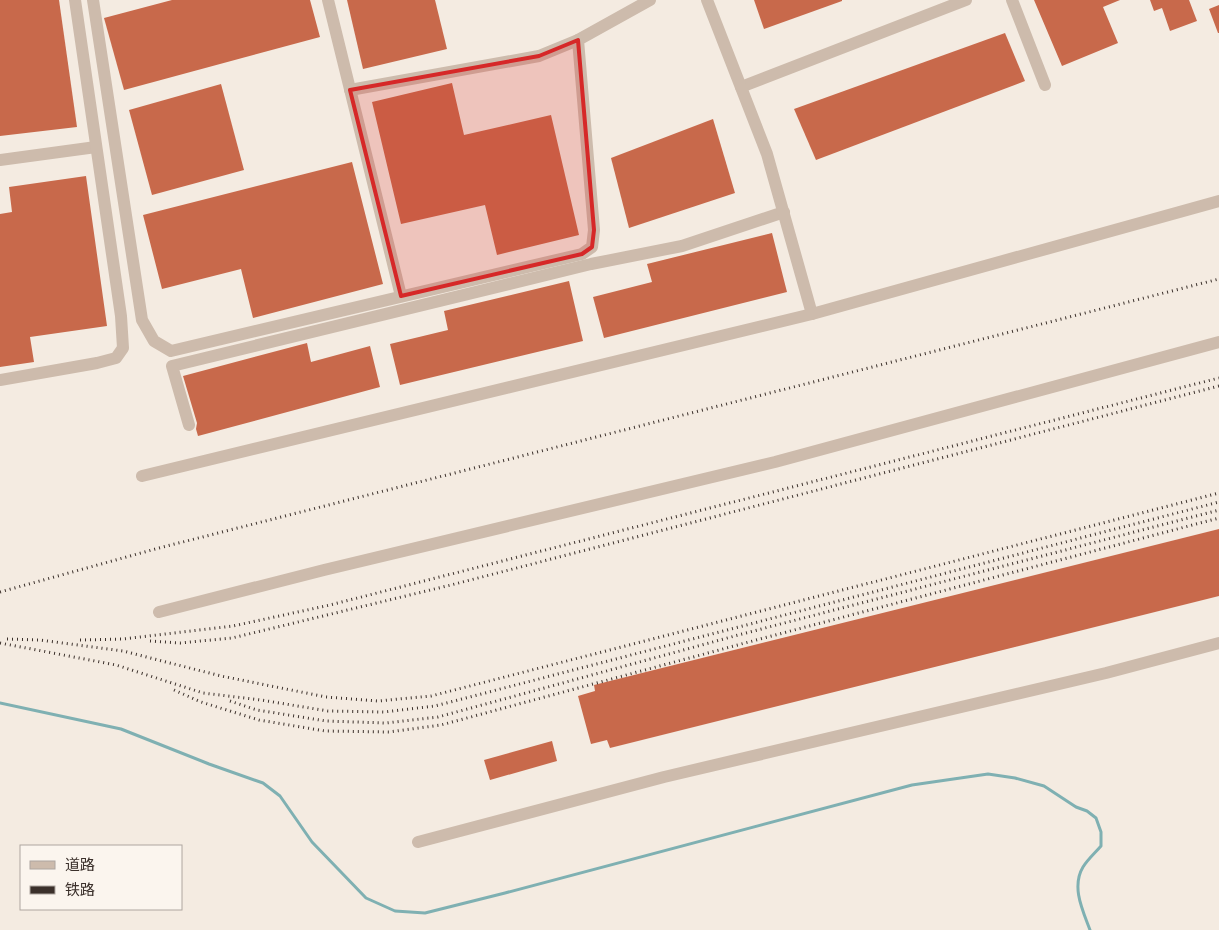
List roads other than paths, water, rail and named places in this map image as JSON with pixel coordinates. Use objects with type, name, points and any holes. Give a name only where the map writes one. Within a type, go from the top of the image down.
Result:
[{"type":"street","points":[[0,380],[97,363],[116,358],[123,348],[121,316],[75,0]]},
{"type":"street","points":[[92,0],[142,320],[154,342],[171,351],[582,254],[592,247],[594,230],[578,40]]},
{"type":"street","points":[[328,0],[400,296]]},
{"type":"street","points":[[350,90],[539,56],[578,40],[650,0]]},
{"type":"street","points":[[707,0],[767,154],[812,314]]},
{"type":"street","points":[[741,87],[966,0]]},
{"type":"street","points":[[1012,0],[1045,85]]},
{"type":"street","points":[[0,160],[96,148]]},
{"type":"street","points":[[142,476],[812,314],[1219,201]]},
{"type":"street","points":[[189,425],[172,366],[582,266],[682,246],[784,212]]},
{"type":"street","points":[[159,612],[324,570],[775,462],[1219,342]]},
{"type":"street","points":[[418,842],[664,777],[1106,673],[1219,643]]},
{"type":"waterway","points":[[0,703],[121,729],[263,783],[280,796],[312,842],[366,898],[395,911],[425,913],[912,785],[988,774],[1015,778],[1044,786],[1096,818],[1101,832],[1101,846],[1083,867],[1078,883],[1079,899],[1090,930]]},
{"type":"railway","points":[[0,592],[159,548],[1219,279]]},
{"type":"railway","points":[[80,640],[123,639],[233,626],[330,605],[1219,378]]},
{"type":"railway","points":[[150,641],[180,643],[232,638],[451,585],[1219,386]]},
{"type":"railway","points":[[7,639],[40,640],[123,651],[221,676],[326,697],[378,701],[431,696],[1219,493]]},
{"type":"railway","points":[[0,643],[116,665],[203,693],[328,711],[384,712],[435,706],[1219,502]]},
{"type":"railway","points":[[230,701],[257,710],[326,721],[386,723],[438,717],[742,634],[1219,510]]},
{"type":"railway","points":[[174,690],[201,702],[259,720],[325,731],[389,732],[441,725],[1219,518]]}]
